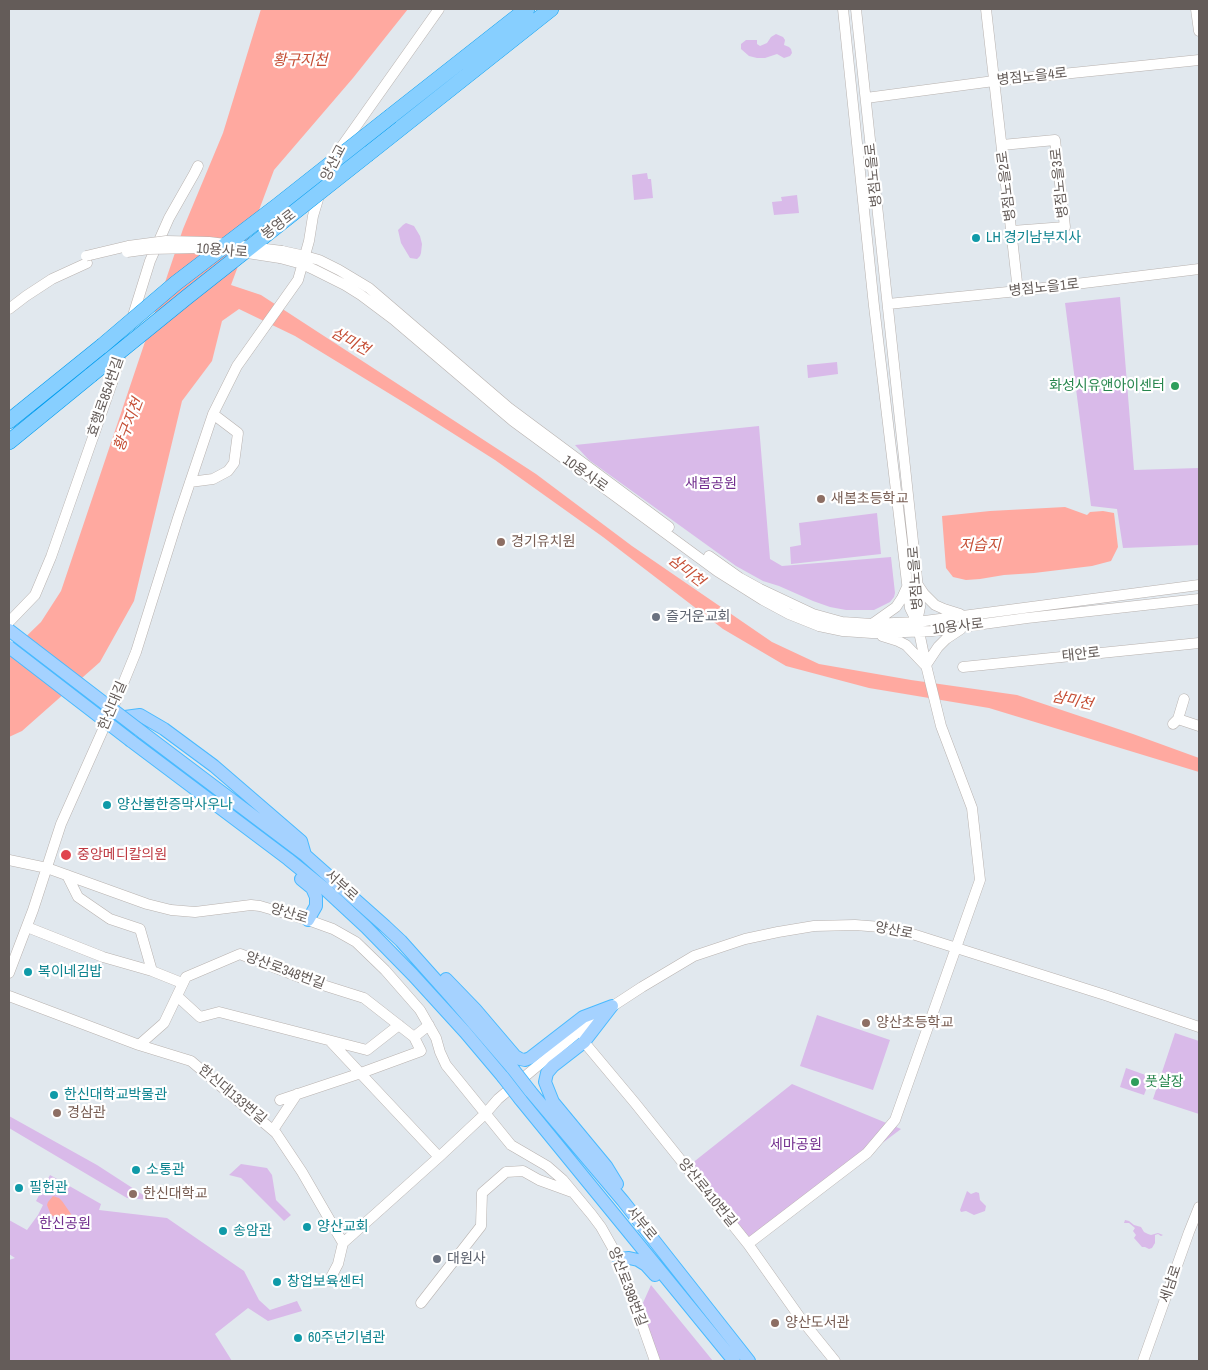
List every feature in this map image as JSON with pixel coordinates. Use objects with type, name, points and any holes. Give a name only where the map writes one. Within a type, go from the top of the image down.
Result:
[{"type":"highway","name":"봉영로","points":[[9,421],[176,283],[527,9]]},
{"type":"highway","name":"봉영로","points":[[9,442],[187,297],[550,10]]},
{"type":"main road","name":"서부로","points":[[9,630],[305,855],[385,926],[445,990],[508,1073]]},
{"type":"main road","name":"서부로","points":[[9,647],[325,889],[366,927],[420,982],[465,1032],[508,1073]]},
{"type":"main road","points":[[106,720],[115,724],[125,717],[135,715],[164,729],[214,766],[301,841],[305,855]]},
{"type":"main road","points":[[221,808],[312,888],[316,897],[316,906],[308,920]]},
{"type":"main road","points":[[385,926],[414,946],[475,1009],[515,1056],[520,1059],[530,1058],[583,1018],[612,1006]]},
{"type":"main road","points":[[612,1006],[584,1042],[553,1066],[548,1073],[546,1082],[553,1102],[606,1166],[653,1239]]},
{"type":"main road","points":[[508,1073],[525,1095]]},
{"type":"main road","name":"서부로","points":[[525,1095],[653,1239],[749,1361]]},
{"type":"main road","name":"서부로","points":[[525,1095],[734,1361]]},
{"type":"main road","points":[[619,1259],[629,1258],[638,1260],[646,1265],[681,1307],[702,1321]]},
{"type":"street","name":"양산교","points":[[261,332],[298,280],[313,216],[325,176],[335,156],[439,9]]},
{"type":"street","name":"병점노을로","points":[[748,1244],[867,1153],[895,1120],[980,880],[972,808],[941,726],[918,627],[920,607],[912,585],[880,354],[843,9]]},
{"type":"street","name":"병점노을로","points":[[856,9],[893,353],[912,585]]},
{"type":"street","name":"병점노을2로","points":[[986,9],[1018,291]]},
{"type":"street","points":[[1196,9],[1199,31]]},
{"type":"street","points":[[848,55],[853,59],[858,59],[861,56]]},
{"type":"street","name":"병점노을4로","points":[[866,98],[994,81],[1199,60]]},
{"type":"street","points":[[857,138],[866,134],[870,138]]},
{"type":"street","name":"병점노을3로","points":[[1002,145],[1055,140],[1065,226],[1012,231]]},
{"type":"street","name":"효행로854번길","points":[[9,622],[36,595],[112,383],[150,261],[169,218],[198,166]]},
{"type":"street","name":"10용사로","points":[[9,301],[46,274],[128,246],[147,242],[209,242],[281,254],[339,270],[369,288],[513,412],[740,578],[813,614],[876,629]]},
{"type":"street","points":[[869,259],[878,261],[883,258]]},
{"type":"street","name":"10용사로","points":[[9,309],[52,279],[87,259]]},
{"type":"street","name":"10용사로","points":[[303,260],[361,295],[393,319],[504,414],[743,588],[804,620],[843,631],[918,627],[966,627],[1026,618],[1199,599]]},
{"type":"street","name":"병점노을1로","points":[[888,304],[1018,291],[1199,269]]},
{"type":"street","points":[[334,280],[334,272],[339,270]]},
{"type":"street","name":"한신대길","points":[[9,973],[27,927],[61,824],[136,652],[190,482],[214,414],[237,366],[261,332]]},
{"type":"street","points":[[880,354],[883,350],[889,349],[893,353]]},
{"type":"street","points":[[190,482],[213,479],[228,471],[234,463],[238,433],[214,414]]},
{"type":"street","points":[[964,616],[938,607],[912,585],[896,607],[876,629],[906,645],[926,665],[946,639],[966,627]]},
{"type":"street","name":"10용사로","points":[[918,627],[964,616],[1199,585]]},
{"type":"street","name":"태안로","points":[[963,667],[1199,643]]},
{"type":"street","points":[[1184,699],[1176,721],[1199,726]]},
{"type":"street","name":"양산로","points":[[9,860],[47,868],[147,904],[171,910],[195,912],[251,905],[260,906],[333,929],[356,942],[385,970],[420,1010],[436,1038],[446,1065],[485,1114],[498,1099],[596,1017],[694,956],[744,939],[814,926],[855,925],[881,927],[906,932],[1199,1027]]},
{"type":"street","points":[[67,876],[78,897],[110,919],[140,929],[152,971]]},
{"type":"street","points":[[27,927],[103,957],[152,971],[182,983],[164,1023],[139,1045]]},
{"type":"street","name":"양산로348번길","points":[[182,983],[186,977],[240,954],[307,980],[364,998],[414,1037]]},
{"type":"street","name":"한신대133번길","points":[[9,996],[139,1045],[191,1061],[276,1133],[302,1172],[343,1242]]},
{"type":"street","points":[[177,996],[200,1016],[219,1012],[366,1050],[399,1025]]},
{"type":"street","points":[[414,1037],[429,1025]]},
{"type":"street","points":[[584,1042],[586,1026]]},
{"type":"street","name":"한신대133번길","points":[[280,1100],[421,1051],[414,1037]]},
{"type":"street","points":[[330,1041],[439,1157]]},
{"type":"street","name":"양산로410번길","points":[[584,1042],[748,1244],[801,1319],[835,1361]]},
{"type":"street","points":[[273,1130],[297,1094]]},
{"type":"street","points":[[329,1281],[338,1264],[343,1242],[485,1114]]},
{"type":"street","name":"양산로398번길","points":[[485,1114],[511,1144],[547,1166],[563,1180],[601,1227],[619,1259],[655,1361]]},
{"type":"street","points":[[421,1303],[481,1226],[482,1192],[506,1172],[523,1171],[539,1180],[573,1192]]},
{"type":"street","name":"세남로","points":[[1143,1361],[1199,1207]]},
{"type":"green space","points":[[776,34],[783,37],[785,40],[784,45],[791,49],[792,53],[790,56],[784,58],[777,54],[765,58],[757,58],[749,56],[741,49],[741,44],[746,40],[757,40],[757,44],[760,46],[767,43]]},
{"type":"green space","points":[[647,173],[648,179],[651,179],[653,198],[634,200],[632,175]]},
{"type":"green space","points":[[797,195],[799,213],[774,215],[772,202],[782,201],[781,197]]},
{"type":"green space","points":[[406,223],[414,226],[420,236],[422,244],[421,253],[417,259],[410,258],[401,243],[398,230]]},
{"type":"green space","points":[[1120,297],[1134,470],[1199,468],[1199,545],[1123,548],[1117,509],[1091,506],[1065,303]]},
{"type":"green space","points":[[837,362],[838,374],[808,378],[807,365]]},
{"type":"green space","name":"새봄공원","points":[[759,426],[770,559],[782,566],[891,557],[895,593],[890,602],[874,610],[846,610],[830,607],[763,581],[736,566],[589,460],[575,445]]},
{"type":"green space","points":[[877,513],[881,554],[791,564],[790,547],[801,545],[799,523]]},
{"type":"green space","points":[[817,1015],[890,1040],[873,1090],[800,1066]]},
{"type":"green space","points":[[1175,1033],[1199,1041],[1199,1114],[1153,1099]]},
{"type":"green space","name":"풋살장","points":[[1126,1068],[1151,1077],[1144,1095],[1120,1087]]},
{"type":"green space","name":"세마공원","points":[[792,1084],[901,1129],[748,1244],[686,1168]]},
{"type":"green space","points":[[9,1116],[97,1165],[151,1200],[127,1198],[9,1128]]},
{"type":"green space","points":[[241,1164],[267,1168],[272,1175],[276,1200],[291,1215],[284,1221],[241,1178],[229,1175]]},
{"type":"green space","name":"한신공원","points":[[50,1175],[101,1204],[99,1210],[167,1218],[244,1271],[259,1300],[270,1310],[297,1301],[302,1311],[268,1321],[248,1308],[215,1334],[232,1361],[9,1361],[9,1260],[15,1258],[9,1254],[9,1220],[27,1230],[43,1205],[36,1201]]},
{"type":"green space","points":[[967,1191],[971,1194],[979,1193],[980,1200],[986,1206],[985,1211],[974,1215],[966,1211],[961,1212],[960,1210]]},
{"type":"green space","points":[[1125,1220],[1141,1227],[1148,1234],[1158,1233],[1163,1235],[1155,1235],[1155,1243],[1152,1248],[1142,1247],[1134,1238],[1136,1235],[1133,1231],[1135,1228],[1129,1223],[1124,1223]]},
{"type":"green space","points":[[651,1285],[713,1361],[655,1361],[638,1314]]},
{"type":"water","name":"황구지천","points":[[261,9],[408,9],[353,78],[274,170],[231,285],[261,295],[536,474],[632,546],[772,642],[819,664],[911,680],[1017,695],[1199,758],[1199,772],[989,708],[869,688],[786,666],[723,629],[603,537],[495,460],[295,336],[239,309],[222,321],[212,361],[182,401],[134,601],[100,662],[22,731],[9,737],[9,653],[41,622],[61,591],[183,229],[223,133]]},
{"type":"water","name":"저습지","points":[[1065,507],[1087,515],[1090,512],[1103,511],[1114,513],[1118,547],[1111,561],[1092,566],[966,580],[953,577],[946,568],[942,516]]},
{"type":"water","points":[[53,1196],[62,1201],[73,1218],[66,1225],[60,1216],[55,1217],[51,1215],[47,1205]]},
{"type":"place","name":"LH 경기남부지사","points":[[976,238]]},
{"type":"place","name":"화성시유앤아이센터","points":[[1175,386]]},
{"type":"place","name":"새봄초등학교","points":[[821,499]]},
{"type":"place","name":"경기유치원","points":[[501,542]]},
{"type":"place","name":"즐거운교회","points":[[656,617]]},
{"type":"place","name":"양산불한증막사우나","points":[[107,805]]},
{"type":"place","name":"중앙메디칼의원","points":[[66,855]]},
{"type":"place","name":"복이네김밥","points":[[28,972]]},
{"type":"place","name":"양산초등학교","points":[[866,1023]]},
{"type":"place","name":"풋살장","points":[[1135,1082]]},
{"type":"place","name":"한신대학교박물관","points":[[54,1095]]},
{"type":"place","name":"경삼관","points":[[57,1113]]},
{"type":"place","name":"소통관","points":[[136,1170]]},
{"type":"place","name":"필헌관","points":[[19,1188]]},
{"type":"place","name":"한신대학교","points":[[133,1194]]},
{"type":"place","name":"양산교회","points":[[307,1227]]},
{"type":"place","name":"송암관","points":[[223,1231]]},
{"type":"place","name":"대원사","points":[[437,1259]]},
{"type":"place","name":"창업보육센터","points":[[277,1282]]},
{"type":"place","name":"양산도서관","points":[[775,1323]]},
{"type":"place","name":"60주년기념관","points":[[298,1338]]},
{"type":"water label","name":"삼미천","points":[[350,342]]},
{"type":"water label","name":"삼미천","points":[[686,571]]},
{"type":"water label","name":"삼미천","points":[[1072,701]]}]
